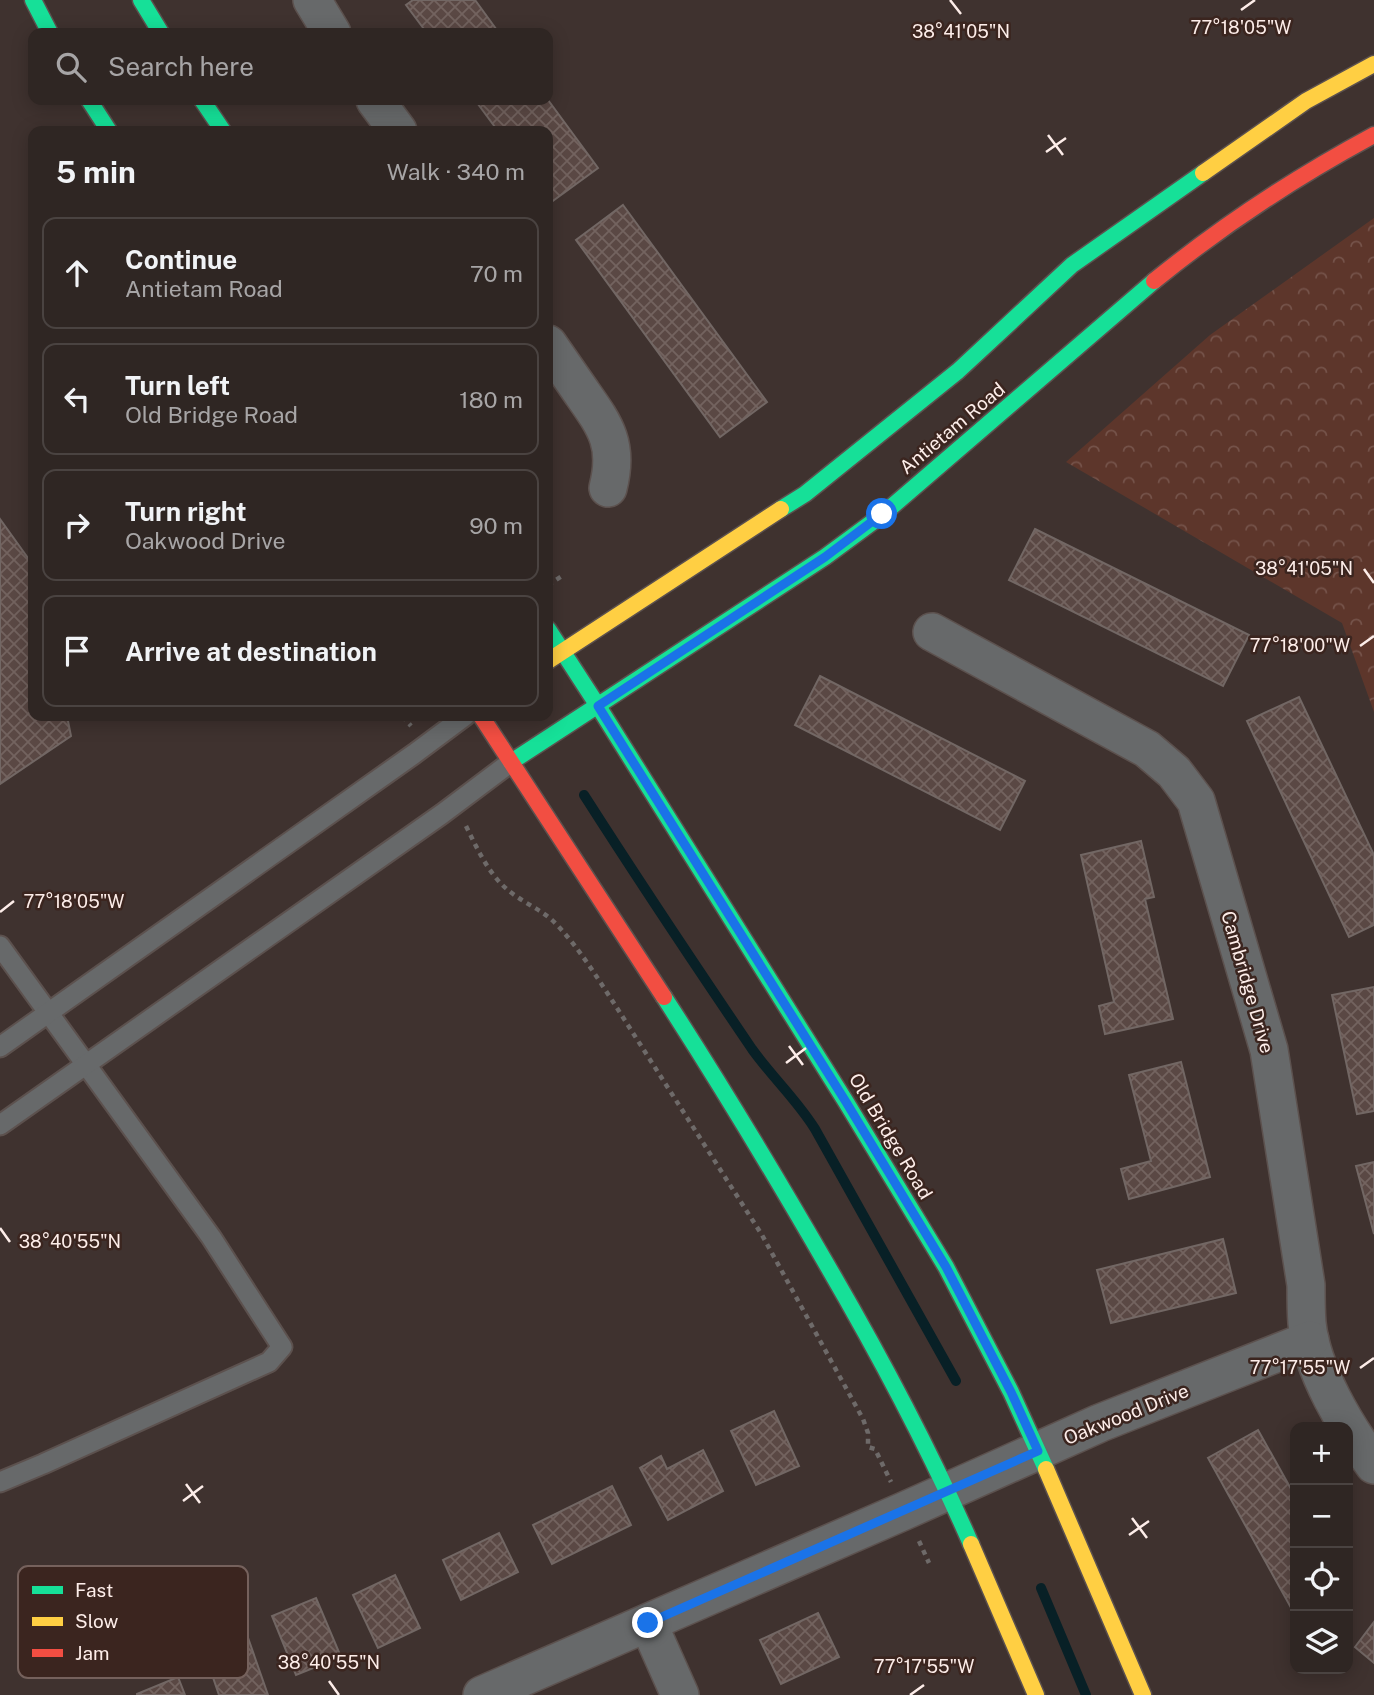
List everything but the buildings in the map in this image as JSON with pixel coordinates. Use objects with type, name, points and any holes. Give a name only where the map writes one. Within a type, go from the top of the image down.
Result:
[{"type":"main road","points":[[33,0],[47,28]]},
{"type":"main road","points":[[141,0],[157,28]]},
{"type":"main road","name":"Antietam Road","points":[[553,658],[805,494],[958,371],[1072,265],[1306,101],[1374,64]]},
{"type":"main road","points":[[92,105],[106,126]]},
{"type":"main road","points":[[205,105],[220,126]]},
{"type":"main road","name":"Antietam Road","points":[[511,762],[825,557],[882,514],[975,436],[1156,279],[1238,217],[1324,162],[1374,135]]},
{"type":"main road","name":"Old Bridge Road","points":[[553,637],[846,1102],[939,1255],[1011,1392],[1143,1695]]},
{"type":"main road","points":[[484,721],[678,1019],[779,1181],[884,1364],[948,1492],[1036,1695]]},
{"type":"street","points":[[312,0],[329,28]]},
{"type":"street","points":[[379,105],[394,126]]},
{"type":"street","points":[[553,351],[604,423],[611,448],[608,488]]},
{"type":"street","name":"Cambridge Drive","points":[[932,632],[1147,749],[1174,772],[1196,801],[1269,1050],[1306,1285],[1310,1340],[1322,1377],[1356,1440],[1374,1465]]},
{"type":"street","name":"Oakwood Drive","points":[[482,1695],[1100,1423],[1310,1340]]},
{"type":"street","points":[[648,1623],[680,1695]]},
{"type":"lane","points":[[0,1047],[458,721]]},
{"type":"lane","points":[[0,1125],[431,822],[511,762]]},
{"type":"lane","points":[[0,946],[211,1237],[282,1347],[269,1362],[0,1482]]},
{"type":"path","points":[[553,582],[562,576]]},
{"type":"path","points":[[466,827],[495,878],[515,896],[558,926],[610,996],[762,1235],[863,1419],[868,1433],[868,1447],[876,1449]]},
{"type":"green space","points":[[1374,218],[1374,712],[1342,623],[1066,462],[1210,335]]},
{"type":"waterway","points":[[584,795],[752,1049],[815,1129],[956,1381]]},
{"type":"waterway","points":[[1041,1588],[1086,1695]]},
{"type":"traffic: fast","points":[[33,0],[47,28]]},
{"type":"traffic: fast","points":[[141,0],[158,28]]},
{"type":"traffic: fast","points":[[92,105],[106,126]]},
{"type":"traffic: fast","points":[[205,105],[220,126]]},
{"type":"traffic: fast","points":[[781,509],[805,494],[958,371],[1072,265],[1203,173]]},
{"type":"traffic: fast","points":[[511,762],[825,557],[882,515],[1154,281]]},
{"type":"traffic: fast","points":[[553,637],[846,1102],[946,1267],[1011,1392],[1046,1469]]},
{"type":"traffic: fast","points":[[664,997],[768,1164],[866,1333],[921,1438],[971,1544]]},
{"type":"traffic: slow","points":[[1203,173],[1306,101],[1374,64]]},
{"type":"traffic: slow","points":[[553,658],[781,509]]},
{"type":"traffic: slow","points":[[1046,1469],[1143,1695]]},
{"type":"traffic: slow","points":[[971,1544],[1036,1695]]},
{"type":"traffic: jam","points":[[1154,281],[1261,203],[1374,135]]},
{"type":"traffic: jam","points":[[484,721],[664,997]]},
{"type":"route","points":[[648,1623],[1038,1451],[1011,1392],[946,1267],[598,706],[825,557],[882,514]]}]
